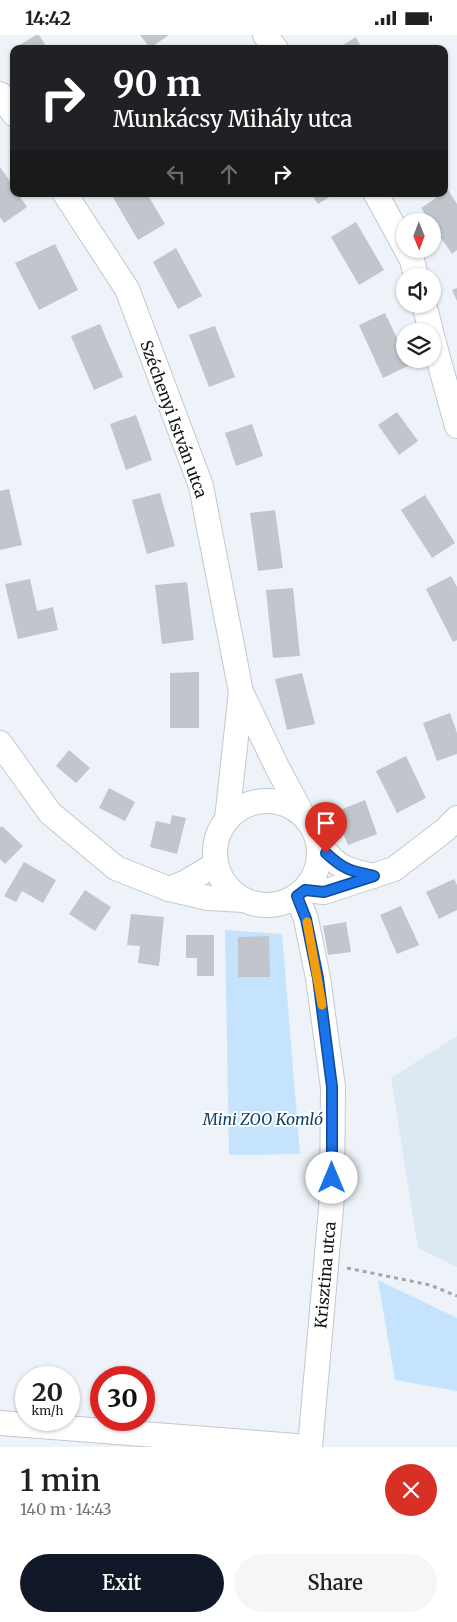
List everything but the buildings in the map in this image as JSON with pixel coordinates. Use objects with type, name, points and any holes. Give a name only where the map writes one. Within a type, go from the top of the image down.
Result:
[{"type":"street","points":[[264,35],[273,45]]},
{"type":"street","points":[[0,94],[10,108]]},
{"type":"street","name":"Széchenyi István utca","points":[[67,197],[127,289],[201,486],[241,692],[301,812]]},
{"type":"street","points":[[378,197],[396,231]]},
{"type":"street","points":[[441,368],[457,426]]},
{"type":"street","name":"Széchenyi István utca","points":[[227,819],[241,692]]},
{"type":"street","points":[[0,745],[50,813],[116,868],[169,889],[208,898],[244,900],[262,905],[271,905],[281,904],[301,893],[314,876],[320,861],[316,833],[301,812],[280,802],[256,801],[235,811],[227,819],[219,833],[215,848],[216,864],[221,879],[231,891],[244,900]]},
{"type":"street","points":[[301,893],[324,892],[394,869],[445,830],[457,818]]},
{"type":"street","points":[[319,845],[340,867],[374,876]]},
{"type":"street","points":[[169,889],[186,882],[216,864]]},
{"type":"street","name":"Krisztina utca","points":[[301,893],[318,978],[332,1087],[332,1197],[310,1447]]},
{"type":"street","points":[[0,1423],[310,1447]]},
{"type":"path","points":[[326,1264],[430,1285],[457,1296]]},
{"type":"shaded area","points":[[457,1036],[457,1267],[418,1248],[391,1078]]},
{"type":"green space","name":"Mini ZOO Komló","points":[[225,930],[282,934],[300,1154],[229,1155]]},
{"type":"green space","points":[[378,1280],[457,1318],[457,1391],[395,1380]]},
{"type":"slow traffic","points":[[307,922],[322,1005]]},
{"type":"route","points":[[326,853],[340,867],[374,876],[324,892],[305,890],[297,896],[306,919],[318,978],[332,1087],[332,1178]]}]
